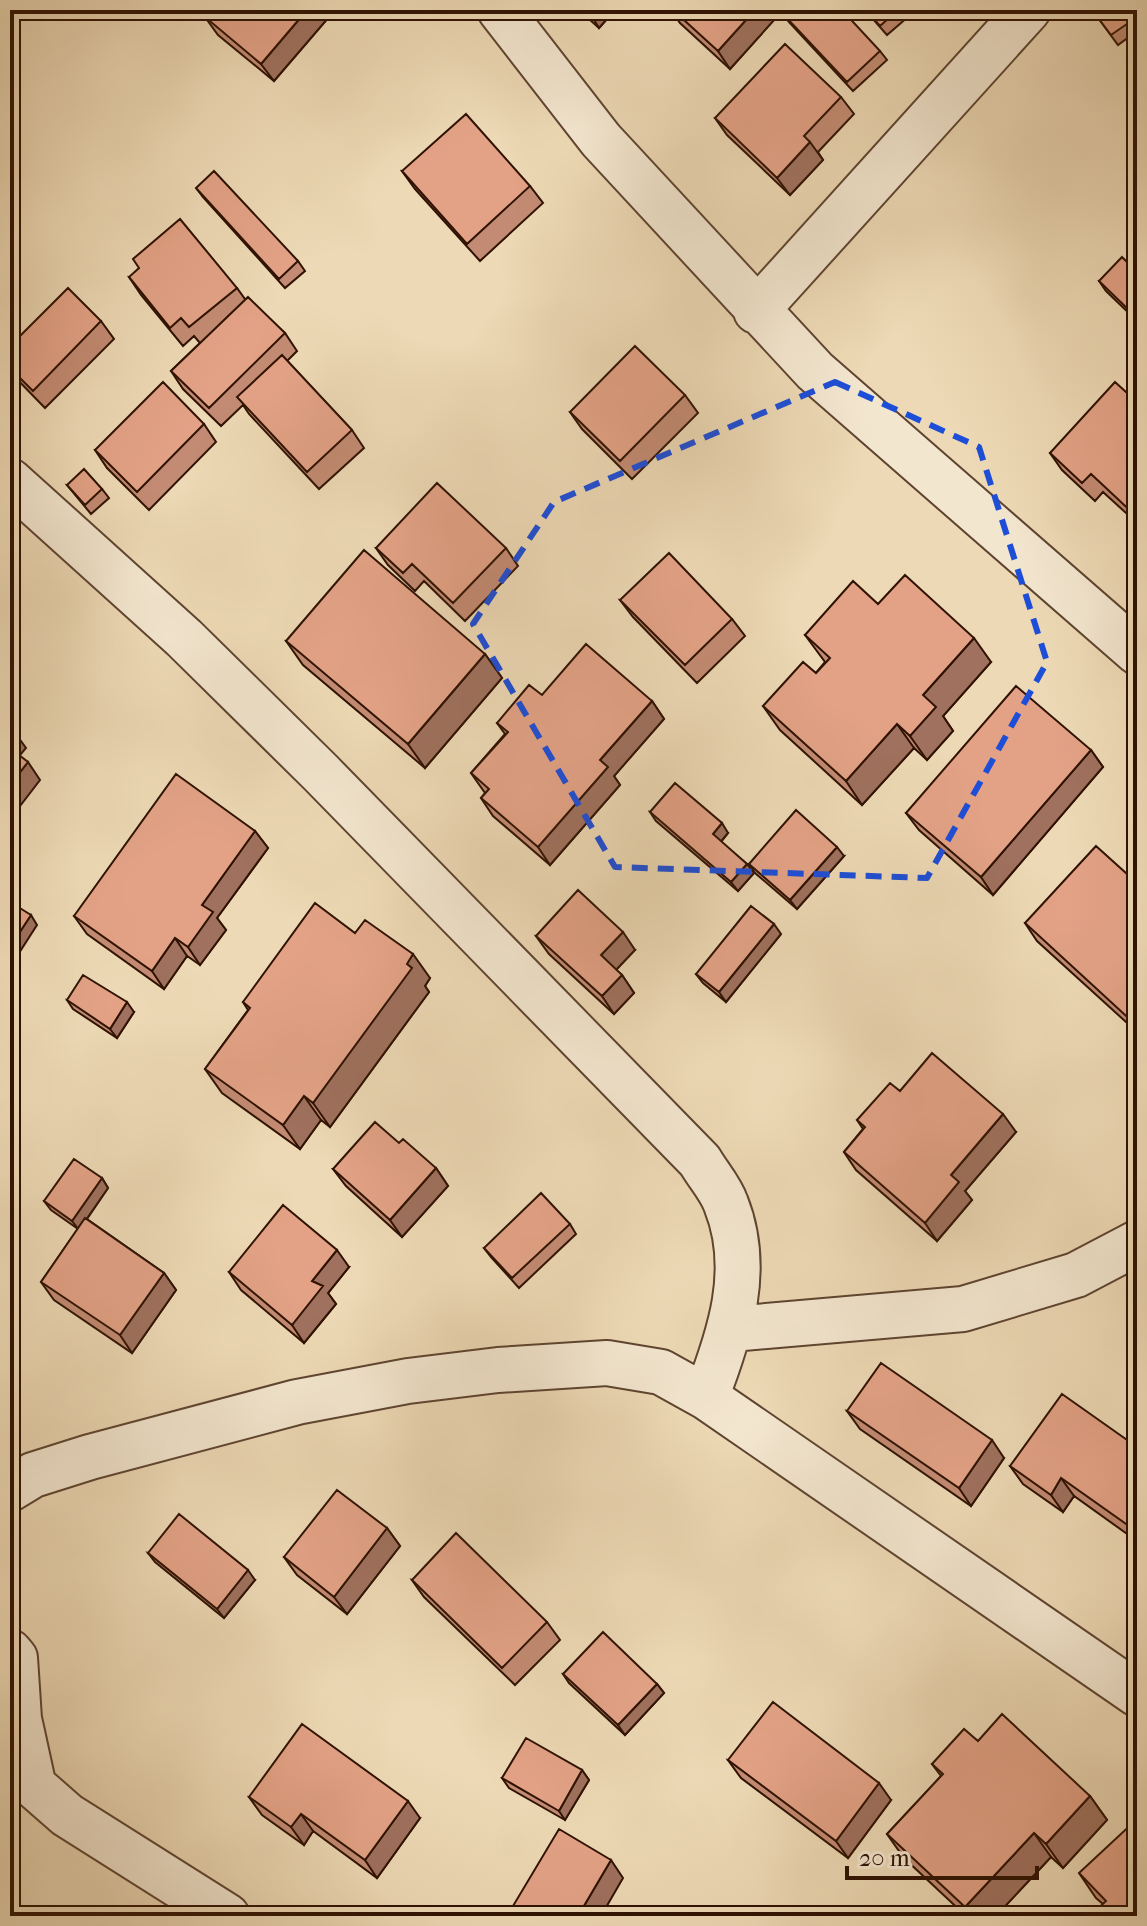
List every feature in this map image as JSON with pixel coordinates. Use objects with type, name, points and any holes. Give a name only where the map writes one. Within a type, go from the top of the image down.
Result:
[{"type":"street","points":[[500,10],[601,140],[756,311],[815,371],[1137,652]]},
{"type":"street","points":[[756,311],[1028,10]]},
{"type":"street","points":[[10,481],[229,683],[700,1161],[726,1202],[738,1253],[732,1329],[706,1397]]},
{"type":"street","points":[[732,1329],[963,1309],[1076,1275],[1137,1243]]},
{"type":"street","points":[[10,1489],[33,1475],[90,1457],[297,1402],[408,1381],[498,1370],[607,1363],[661,1372],[706,1397],[1137,1694]]},
{"type":"street","points":[[10,1652],[15,1658],[22,1774],[67,1815],[227,1916]]},
{"type":"highlighted area","points":[[835,382],[979,447],[1047,662],[927,878],[615,867],[473,624],[554,502]]},
{"type":"building","points":[[211,10],[307,10],[261,64],[205,17]]},
{"type":"building","points":[[583,10],[600,10],[593,18]]},
{"type":"building","points":[[673,10],[755,10],[718,51]]},
{"type":"building","points":[[785,10],[842,10],[880,51],[847,82],[782,13]]},
{"type":"building","points":[[866,10],[898,10],[880,26]]},
{"type":"building","points":[[1094,10],[1133,10],[1137,17],[1111,35]]},
{"type":"building","points":[[785,44],[841,97],[804,136],[810,142],[777,178],[715,118]]},
{"type":"building","points":[[466,114],[530,186],[467,244],[402,171]]},
{"type":"building","points":[[214,171],[298,261],[279,279],[196,188]]},
{"type":"building","points":[[180,219],[237,288],[189,327],[181,318],[170,328],[129,277],[139,268],[133,259]]},
{"type":"building","points":[[1122,257],[1137,272],[1137,318],[1099,281]]},
{"type":"building","points":[[68,288],[101,321],[33,391],[10,368],[10,346]]},
{"type":"building","points":[[248,297],[285,333],[209,408],[171,371]]},
{"type":"building","points":[[635,346],[685,395],[620,461],[570,412]]},
{"type":"building","points":[[282,355],[352,430],[307,472],[237,397]]},
{"type":"building","points":[[163,382],[204,424],[137,492],[95,450]]},
{"type":"building","points":[[1115,382],[1137,402],[1134,416],[1137,419],[1137,517],[1091,474],[1082,483],[1050,453]]},
{"type":"building","points":[[84,469],[102,489],[85,505],[67,485]]},
{"type":"building","points":[[437,483],[506,548],[453,603],[412,564],[403,573],[376,548]]},
{"type":"building","points":[[364,550],[485,654],[408,744],[286,641]]},
{"type":"building","points":[[669,553],[732,619],[685,665],[620,600]]},
{"type":"building","points":[[905,575],[974,638],[923,695],[936,707],[910,736],[897,724],[846,781],[763,706],[803,662],[816,673],[830,658],[805,635],[853,581],[878,604]]},
{"type":"building","points":[[586,644],[652,701],[600,760],[608,767],[538,847],[481,798],[489,789],[471,773],[508,732],[497,723],[529,685],[542,695]]},
{"type":"building","points":[[1016,686],[1091,750],[981,877],[906,813]]},
{"type":"building","points":[[10,748],[28,762],[10,785]]},
{"type":"building","points":[[176,774],[255,831],[202,905],[213,912],[188,947],[175,938],[152,971],[74,916]]},
{"type":"building","points":[[675,783],[722,823],[713,834],[747,864],[731,882],[650,812]]},
{"type":"building","points":[[796,810],[837,847],[790,900],[749,864]]},
{"type":"building","points":[[1096,846],[1137,883],[1136,1025],[1025,923]]},
{"type":"building","points":[[578,890],[623,932],[601,955],[622,975],[602,996],[536,936]]},
{"type":"building","points":[[10,902],[31,915],[10,947]]},
{"type":"building","points":[[315,903],[355,933],[365,920],[413,954],[407,964],[412,968],[313,1103],[304,1096],[283,1125],[205,1069],[250,1008],[243,1002]]},
{"type":"building","points":[[751,906],[774,924],[719,992],[696,974]]},
{"type":"building","points":[[83,975],[127,1002],[110,1029],[67,1000]]},
{"type":"building","points":[[932,1053],[1003,1114],[951,1175],[959,1182],[925,1223],[844,1152],[865,1127],[857,1120],[890,1083],[900,1091]]},
{"type":"building","points":[[375,1122],[399,1143],[403,1139],[436,1168],[390,1220],[333,1169]]},
{"type":"building","points":[[74,1159],[102,1178],[72,1221],[44,1201]]},
{"type":"building","points":[[541,1193],[570,1224],[512,1278],[484,1248]]},
{"type":"building","points":[[283,1205],[337,1250],[312,1281],[323,1286],[292,1325],[229,1272]]},
{"type":"building","points":[[85,1218],[164,1273],[120,1335],[41,1282]]},
{"type":"building","points":[[881,1363],[992,1440],[959,1488],[847,1411]]},
{"type":"building","points":[[1062,1394],[1137,1447],[1137,1514],[1129,1526],[1061,1478],[1051,1495],[1010,1466]]},
{"type":"building","points":[[337,1490],[387,1528],[334,1597],[284,1557]]},
{"type":"building","points":[[179,1514],[248,1570],[217,1609],[148,1553]]},
{"type":"building","points":[[456,1533],[547,1622],[502,1668],[412,1580]]},
{"type":"building","points":[[603,1632],[657,1684],[618,1725],[563,1674]]},
{"type":"building","points":[[773,1702],[879,1783],[836,1841],[728,1760]]},
{"type":"building","points":[[1002,1714],[1090,1796],[1046,1844],[1034,1833],[965,1907],[887,1834],[943,1774],[932,1764],[964,1729],[978,1741]]},
{"type":"building","points":[[302,1724],[408,1801],[365,1860],[301,1814],[291,1827],[249,1797]]},
{"type":"building","points":[[526,1738],[582,1770],[559,1811],[502,1778]]},
{"type":"building","points":[[1137,1819],[1137,1916],[1090,1916],[1106,1901],[1079,1873]]},
{"type":"building","points":[[559,1829],[611,1860],[578,1916],[507,1916]]}]
